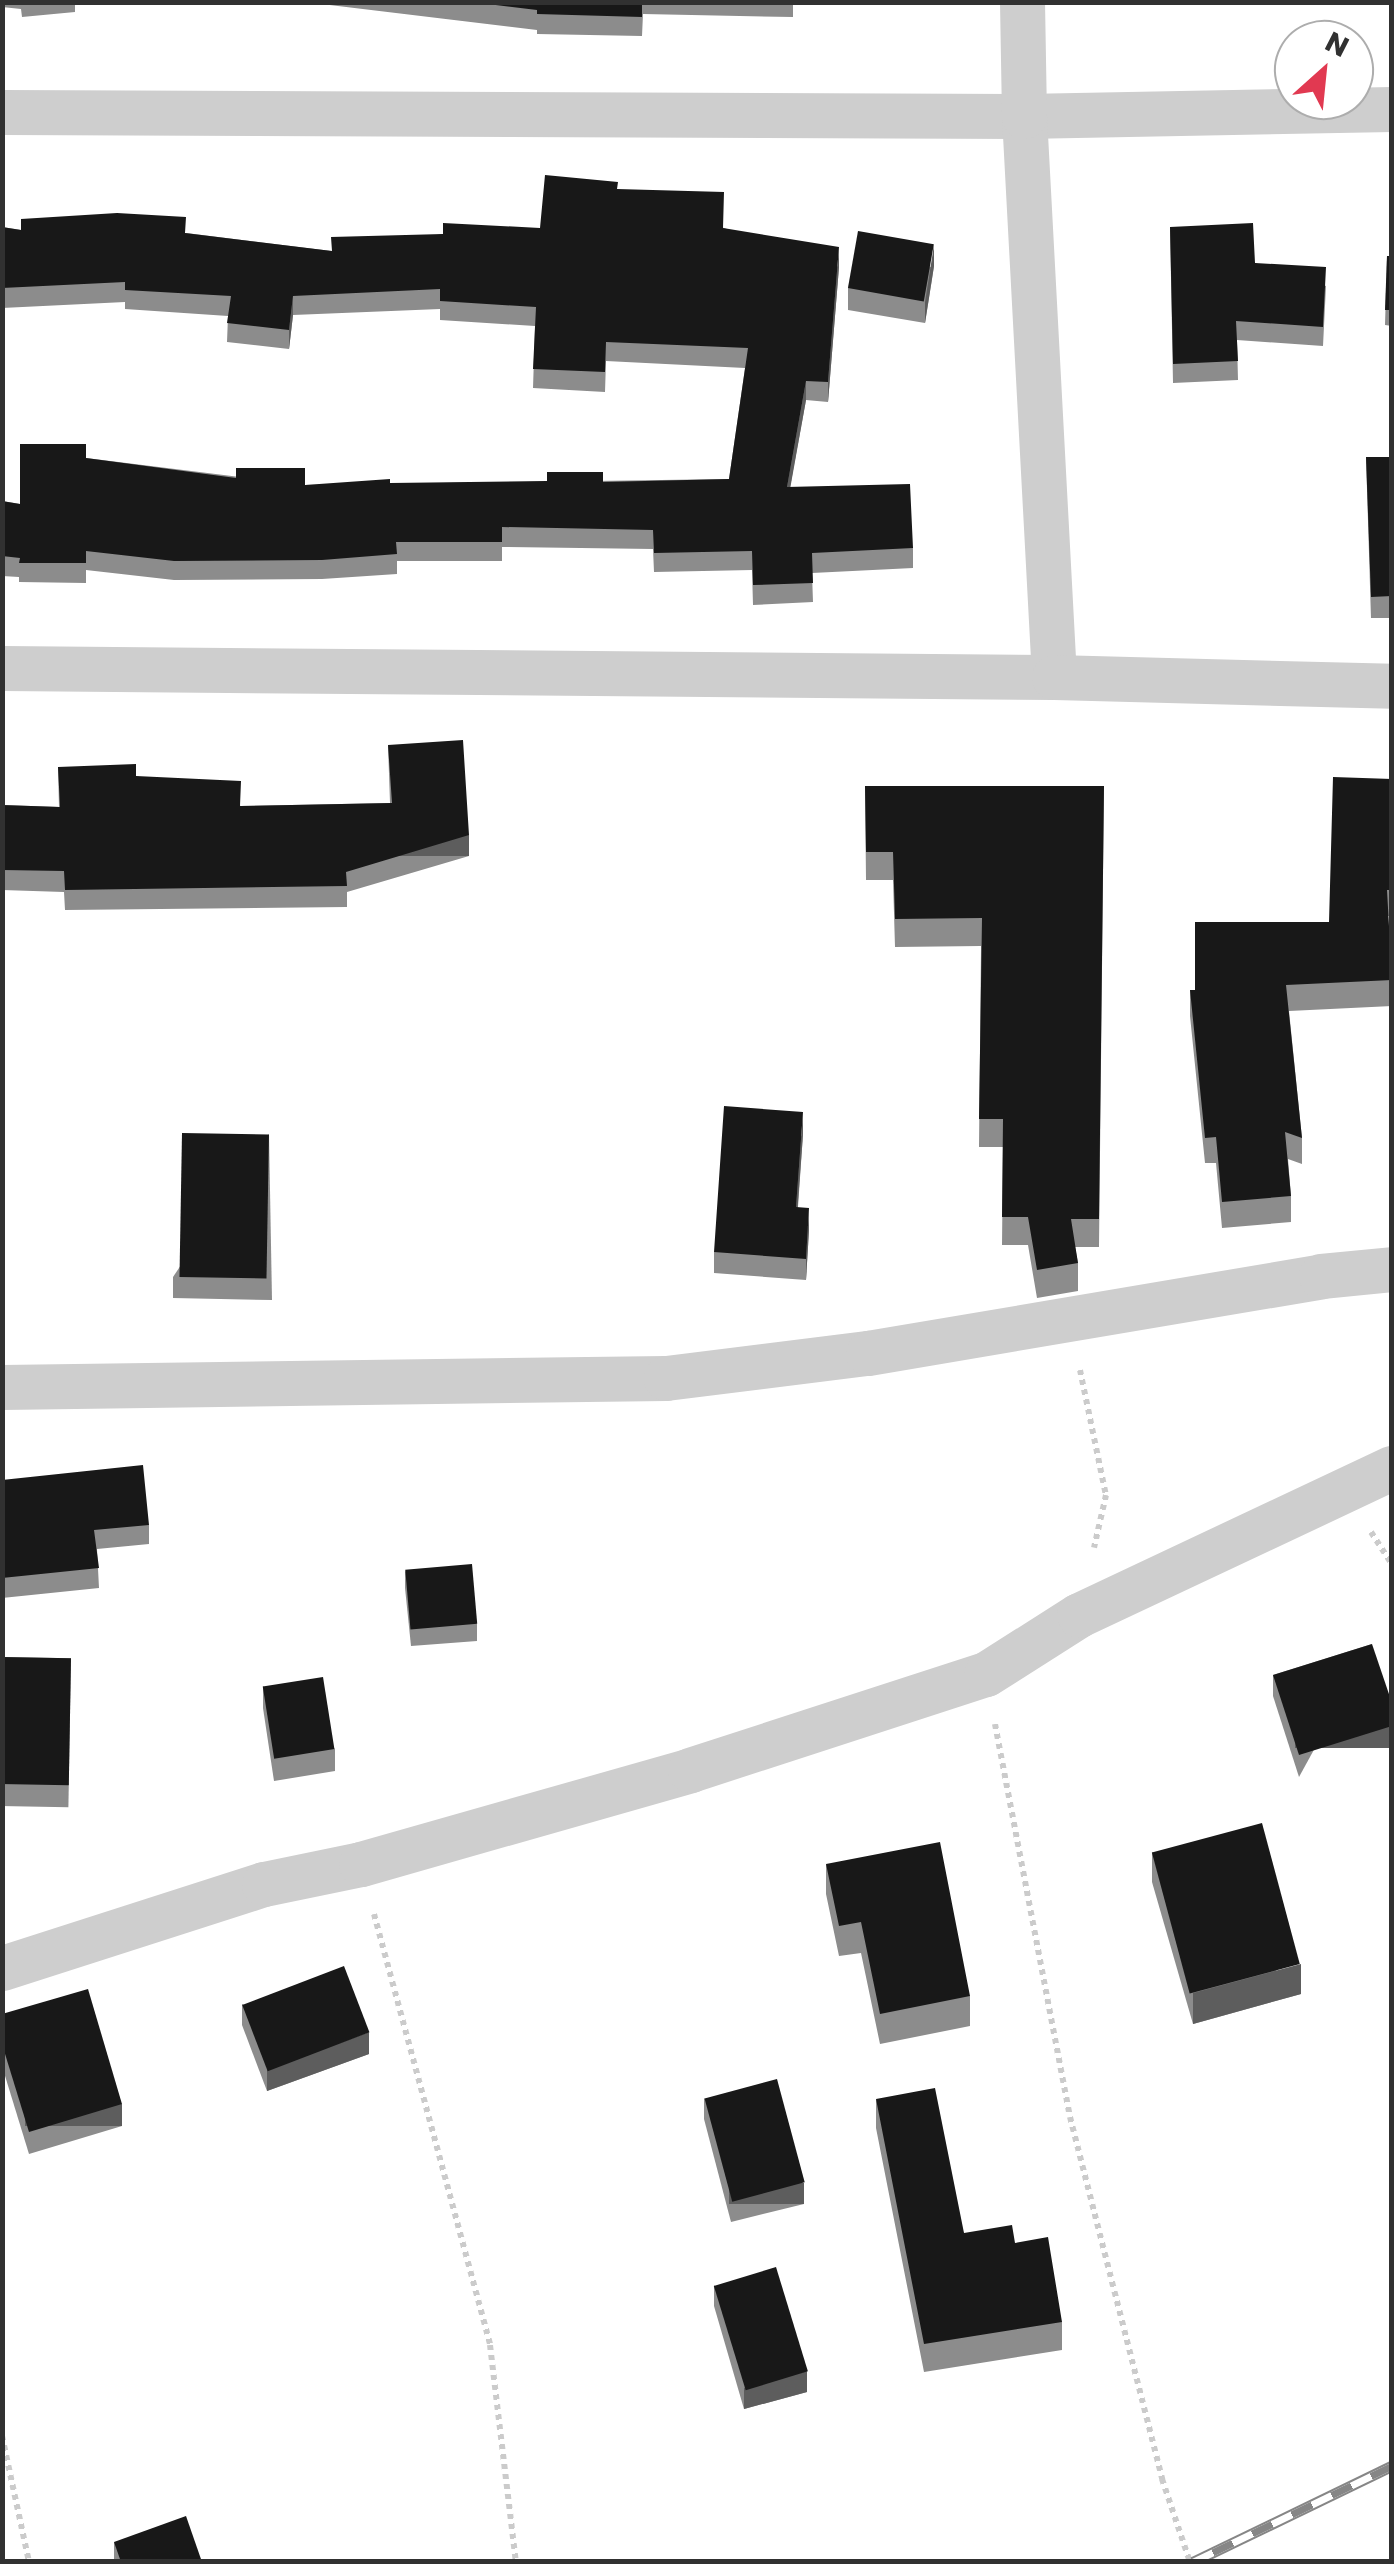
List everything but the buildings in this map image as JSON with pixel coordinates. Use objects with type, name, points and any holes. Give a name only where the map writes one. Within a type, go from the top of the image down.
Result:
[{"type":"street","points":[[1022,2],[1024,116],[1054,677]]},
{"type":"street","points":[[2,112],[1024,116],[1392,109]]},
{"type":"street","points":[[2,668],[1054,677],[1392,686]]},
{"type":"street","points":[[2,1387],[666,1378],[868,1353],[1321,1276],[1392,1269]]},
{"type":"street","points":[[2,1968],[264,1884],[360,1864],[690,1770],[986,1674],[1080,1615],[1392,1468]]},
{"type":"path","points":[[1070,1320],[1106,1495],[1080,1615]]},
{"type":"path","points":[[986,1674],[1070,2117],[1162,2479],[1190,2562]]},
{"type":"path","points":[[360,1864],[490,2345],[516,2562]]},
{"type":"path","points":[[2,2436],[29,2562]]},
{"type":"railway","points":[[1193,2562],[1392,2466]]}]
